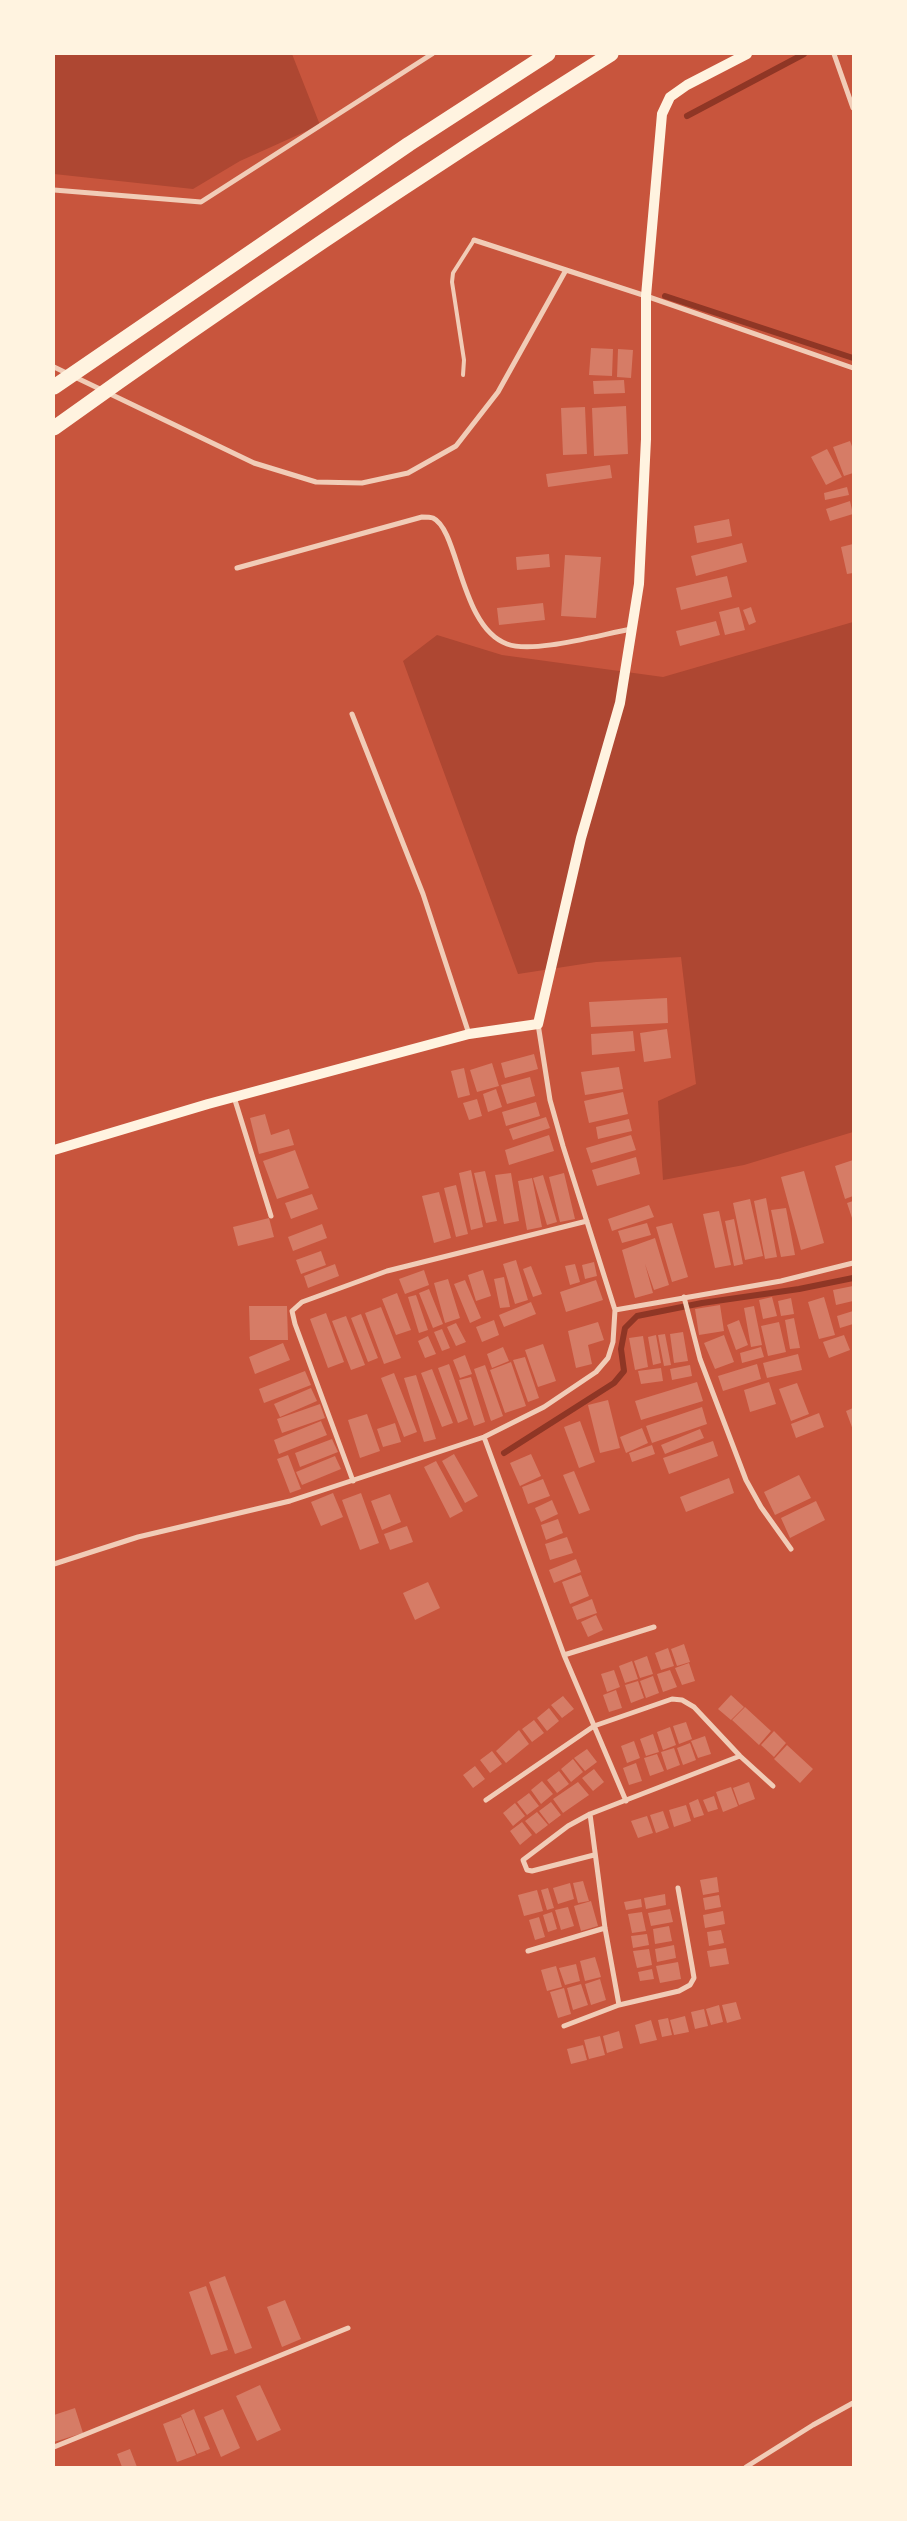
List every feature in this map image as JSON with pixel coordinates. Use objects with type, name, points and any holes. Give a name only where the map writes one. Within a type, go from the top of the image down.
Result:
[{"type":"highway","points":[[54,387],[97,355],[409,144],[548,54]]},
{"type":"highway","points":[[54,428],[130,374],[418,179],[611,54]]},
{"type":"main road","points":[[54,1150],[234,1097],[470,1034],[538,1024],[581,838],[620,703],[640,584],[645,493],[646,296],[662,114],[670,97],[681,89],[747,54]]},
{"type":"street","points":[[54,190],[201,202],[432,54]]},
{"type":"street","points":[[834,54],[853,108]]},
{"type":"street","points":[[474,240],[646,296],[853,368]]},
{"type":"street","points":[[54,367],[254,463],[316,482],[362,483],[408,473],[456,446],[498,392],[566,270]]},
{"type":"street","points":[[237,568],[422,516],[434,519],[441,525],[449,541],[469,600],[488,632],[507,644],[533,647],[632,629]]},
{"type":"street","points":[[352,714],[423,894],[470,1034]]},
{"type":"street","points":[[54,1564],[138,1537],[290,1501],[484,1437],[544,1407],[596,1372],[608,1358],[613,1342],[615,1310],[550,1100],[538,1024]]},
{"type":"street","points":[[234,1097],[271,1216]]},
{"type":"street","points":[[353,1481],[295,1324],[292,1311],[302,1302],[387,1272],[587,1221]]},
{"type":"street","points":[[615,1310],[781,1281],[853,1263]]},
{"type":"street","points":[[684,1297],[700,1359],[746,1480],[761,1507],[791,1549]]},
{"type":"street","points":[[484,1437],[564,1654],[626,1801]]},
{"type":"street","points":[[564,1654],[654,1626]]},
{"type":"street","points":[[486,1800],[594,1726],[672,1699],[682,1700],[694,1707],[740,1756],[773,1786]]},
{"type":"street","points":[[594,1855],[532,1871],[527,1870],[523,1863],[523,1860],[568,1826],[590,1814],[740,1756]]},
{"type":"street","points":[[590,1814],[604,1928],[619,2005]]},
{"type":"street","points":[[564,2026],[619,2005],[679,1991],[690,1985],[694,1978],[678,1888]]},
{"type":"street","points":[[528,1951],[604,1928]]},
{"type":"street","points":[[54,2447],[348,2328]]},
{"type":"street","points":[[746,2467],[812,2425],[853,2404]]},
{"type":"lane","points":[[463,375],[464,360],[452,282],[453,273],[474,240]]},
{"type":"shaded area","points":[[54,54],[292,54],[320,125],[240,161],[193,189],[54,174]]},
{"type":"shaded area","points":[[853,622],[853,1132],[744,1165],[663,1180],[658,1101],[696,1084],[681,957],[596,962],[518,974],[403,661],[437,635],[502,655],[663,677]]},
{"type":"building","points":[[591,348],[613,349],[612,376],[589,375]]},
{"type":"building","points":[[618,349],[633,350],[631,378],[617,377]]},
{"type":"building","points":[[624,380],[625,393],[594,394],[593,381]]},
{"type":"building","points":[[626,406],[628,454],[594,456],[592,408]]},
{"type":"building","points":[[585,407],[587,454],[563,455],[561,408]]},
{"type":"building","points":[[850,441],[853,449],[853,473],[844,476],[833,447]]},
{"type":"building","points":[[827,449],[842,477],[826,485],[811,457]]},
{"type":"building","points":[[610,465],[612,478],[548,487],[546,474]]},
{"type":"building","points":[[847,487],[849,495],[825,500],[824,493]]},
{"type":"building","points":[[850,501],[853,514],[830,521],[826,509]]},
{"type":"building","points":[[729,519],[732,536],[697,543],[694,526]]},
{"type":"building","points":[[742,543],[747,562],[696,576],[691,556]]},
{"type":"building","points":[[853,544],[853,573],[847,574],[841,547]]},
{"type":"building","points":[[549,554],[550,567],[517,570],[516,557]]},
{"type":"building","points":[[565,555],[601,557],[596,618],[561,616]]},
{"type":"building","points":[[727,576],[732,597],[681,610],[676,588]]},
{"type":"building","points":[[543,603],[545,620],[499,625],[497,608]]},
{"type":"building","points":[[739,607],[745,630],[725,635],[719,612]]},
{"type":"building","points":[[751,607],[756,622],[749,625],[743,610]]},
{"type":"building","points":[[716,621],[720,635],[680,646],[676,631]]},
{"type":"building","points":[[667,998],[668,1023],[591,1027],[589,1002]]},
{"type":"building","points":[[667,1029],[671,1058],[644,1062],[640,1033]]},
{"type":"building","points":[[633,1031],[635,1051],[592,1055],[591,1034]]},
{"type":"building","points":[[534,1054],[538,1069],[505,1078],[501,1063]]},
{"type":"building","points":[[492,1063],[499,1086],[477,1092],[470,1070]]},
{"type":"building","points":[[619,1067],[623,1089],[585,1095],[581,1072]]},
{"type":"building","points":[[464,1068],[470,1095],[458,1098],[451,1071]]},
{"type":"building","points":[[530,1077],[535,1096],[507,1104],[501,1085]]},
{"type":"building","points":[[496,1089],[502,1107],[488,1112],[483,1094]]},
{"type":"building","points":[[623,1092],[628,1114],[589,1123],[584,1101]]},
{"type":"building","points":[[477,1099],[482,1116],[469,1120],[463,1103]]},
{"type":"building","points":[[536,1102],[540,1116],[506,1126],[502,1112]]},
{"type":"building","points":[[265,1114],[271,1135],[289,1129],[294,1145],[259,1154],[250,1118]]},
{"type":"building","points":[[546,1117],[550,1128],[513,1140],[509,1129]]},
{"type":"building","points":[[629,1119],[632,1131],[598,1139],[596,1127]]},
{"type":"building","points":[[549,1135],[554,1151],[509,1165],[505,1150]]},
{"type":"building","points":[[631,1135],[636,1150],[591,1163],[586,1148]]},
{"type":"building","points":[[295,1150],[309,1188],[277,1199],[263,1161]]},
{"type":"building","points":[[636,1157],[640,1174],[597,1186],[592,1170]]},
{"type":"building","points":[[853,1160],[853,1196],[845,1199],[835,1166]]},
{"type":"building","points":[[471,1170],[483,1227],[471,1230],[459,1173]]},
{"type":"building","points":[[485,1171],[497,1221],[486,1223],[474,1173]]},
{"type":"building","points":[[804,1171],[824,1243],[801,1250],[781,1177]]},
{"type":"building","points":[[511,1173],[519,1221],[504,1224],[495,1175]]},
{"type":"building","points":[[564,1173],[575,1219],[560,1222],[549,1177]]},
{"type":"building","points":[[543,1175],[557,1222],[547,1225],[533,1178]]},
{"type":"building","points":[[532,1178],[542,1227],[527,1230],[518,1181]]},
{"type":"building","points":[[456,1185],[468,1234],[456,1237],[444,1188]]},
{"type":"building","points":[[439,1192],[451,1238],[434,1243],[422,1196]]},
{"type":"building","points":[[312,1194],[318,1209],[291,1219],[285,1203]]},
{"type":"building","points":[[766,1198],[777,1257],[765,1259],[754,1201]]},
{"type":"building","points":[[750,1199],[763,1256],[745,1260],[733,1203]]},
{"type":"building","points":[[853,1201],[853,1221],[847,1203]]},
{"type":"building","points":[[649,1205],[654,1217],[612,1231],[608,1219]]},
{"type":"building","points":[[786,1208],[795,1255],[781,1257],[771,1210]]},
{"type":"building","points":[[719,1211],[731,1265],[715,1268],[703,1214]]},
{"type":"building","points":[[269,1218],[274,1237],[238,1246],[233,1227]]},
{"type":"building","points":[[734,1219],[743,1264],[734,1266],[725,1221]]},
{"type":"building","points":[[647,1223],[651,1235],[622,1243],[618,1231]]},
{"type":"building","points":[[672,1223],[688,1277],[672,1282],[656,1227]]},
{"type":"building","points":[[322,1224],[327,1238],[293,1251],[288,1237]]},
{"type":"building","points":[[655,1238],[669,1285],[654,1290],[645,1264],[653,1293],[635,1298],[622,1250]]},
{"type":"building","points":[[321,1251],[326,1265],[301,1274],[296,1260]]},
{"type":"building","points":[[516,1260],[528,1300],[515,1304],[503,1264]]},
{"type":"building","points":[[594,1262],[597,1276],[585,1279],[582,1265]]},
{"type":"building","points":[[335,1264],[339,1276],[308,1288],[304,1276]]},
{"type":"building","points":[[575,1264],[580,1282],[570,1285],[565,1266]]},
{"type":"building","points":[[531,1266],[542,1294],[533,1297],[523,1269]]},
{"type":"building","points":[[424,1270],[429,1285],[405,1294],[399,1279]]},
{"type":"building","points":[[483,1270],[491,1296],[476,1301],[468,1275]]},
{"type":"building","points":[[504,1277],[510,1307],[500,1308],[494,1279]]},
{"type":"building","points":[[448,1279],[460,1318],[445,1323],[434,1283]]},
{"type":"building","points":[[465,1280],[481,1318],[470,1323],[454,1284]]},
{"type":"building","points":[[596,1280],[603,1300],[566,1312],[560,1292]]},
{"type":"building","points":[[853,1286],[853,1301],[836,1305],[833,1290]]},
{"type":"building","points":[[429,1289],[443,1324],[433,1328],[419,1293]]},
{"type":"building","points":[[397,1293],[411,1330],[396,1335],[382,1299]]},
{"type":"building","points":[[416,1295],[428,1330],[419,1333],[408,1297]]},
{"type":"building","points":[[772,1297],[777,1316],[763,1319],[759,1300]]},
{"type":"building","points":[[824,1297],[835,1335],[819,1339],[808,1302]]},
{"type":"building","points":[[791,1298],[794,1314],[781,1316],[778,1301]]},
{"type":"building","points":[[531,1302],[536,1314],[504,1327],[499,1315]]},
{"type":"building","points":[[720,1305],[724,1331],[699,1335],[695,1309]]},
{"type":"building","points":[[249,1306],[287,1306],[288,1340],[250,1340]]},
{"type":"building","points":[[754,1306],[762,1345],[751,1347],[744,1308]]},
{"type":"building","points":[[381,1307],[401,1358],[384,1364],[365,1313]]},
{"type":"building","points":[[853,1311],[853,1324],[840,1328],[837,1316]]},
{"type":"building","points":[[326,1313],[344,1362],[328,1368],[310,1319]]},
{"type":"building","points":[[361,1314],[378,1358],[368,1362],[351,1318]]},
{"type":"building","points":[[346,1316],[365,1365],[351,1370],[332,1321]]},
{"type":"building","points":[[794,1318],[800,1348],[790,1349],[785,1320]]},
{"type":"building","points":[[494,1320],[499,1335],[482,1342],[476,1327]]},
{"type":"building","points":[[739,1320],[748,1345],[736,1350],[727,1325]]},
{"type":"building","points":[[598,1322],[604,1340],[588,1345],[592,1364],[576,1368],[568,1331]]},
{"type":"building","points":[[779,1322],[786,1352],[768,1356],[761,1326]]},
{"type":"building","points":[[456,1323],[466,1342],[456,1346],[447,1327]]},
{"type":"building","points":[[442,1329],[450,1348],[442,1351],[434,1332]]},
{"type":"building","points":[[683,1332],[688,1361],[674,1363],[670,1334]]},
{"type":"building","points":[[665,1334],[671,1365],[664,1366],[658,1335]]},
{"type":"building","points":[[656,1335],[661,1363],[653,1365],[648,1337]]},
{"type":"building","points":[[724,1335],[734,1362],[715,1369],[704,1343]]},
{"type":"building","points":[[844,1335],[850,1350],[829,1358],[823,1342]]},
{"type":"building","points":[[428,1336],[436,1354],[425,1358],[418,1341]]},
{"type":"building","points":[[643,1336],[648,1367],[635,1370],[629,1338]]},
{"type":"building","points":[[283,1343],[290,1360],[255,1374],[249,1357]]},
{"type":"building","points":[[543,1344],[556,1381],[538,1387],[525,1350]]},
{"type":"building","points":[[503,1347],[509,1361],[492,1368],[487,1354]]},
{"type":"building","points":[[761,1347],[764,1357],[742,1363],[740,1353]]},
{"type":"building","points":[[798,1354],[802,1370],[767,1378],[763,1363]]},
{"type":"building","points":[[465,1355],[472,1374],[460,1378],[453,1360]]},
{"type":"building","points":[[525,1357],[539,1398],[528,1402],[513,1360]]},
{"type":"building","points":[[511,1362],[526,1406],[505,1413],[490,1370]]},
{"type":"building","points":[[449,1364],[468,1419],[458,1423],[438,1368]]},
{"type":"building","points":[[757,1364],[761,1379],[723,1391],[718,1376]]},
{"type":"building","points":[[485,1365],[503,1416],[491,1421],[474,1369]]},
{"type":"building","points":[[690,1365],[692,1376],[672,1380],[670,1369]]},
{"type":"building","points":[[661,1368],[663,1381],[641,1384],[638,1371]]},
{"type":"building","points":[[432,1369],[453,1423],[442,1427],[421,1373]]},
{"type":"building","points":[[305,1371],[311,1385],[264,1403],[259,1389]]},
{"type":"building","points":[[394,1373],[417,1432],[404,1437],[381,1378]]},
{"type":"building","points":[[416,1375],[436,1439],[424,1442],[404,1378]]},
{"type":"building","points":[[471,1377],[485,1422],[474,1426],[459,1380]]},
{"type":"building","points":[[697,1382],[703,1401],[641,1420],[635,1401]]},
{"type":"building","points":[[769,1382],[776,1404],[750,1412],[744,1390]]},
{"type":"building","points":[[797,1383],[809,1414],[791,1421],[779,1389]]},
{"type":"building","points":[[311,1388],[317,1401],[280,1417],[274,1404]]},
{"type":"building","points":[[608,1400],[620,1448],[600,1453],[588,1405]]},
{"type":"building","points":[[320,1404],[325,1418],[282,1433],[277,1419]]},
{"type":"building","points":[[702,1407],[707,1424],[652,1443],[646,1426]]},
{"type":"building","points":[[853,1408],[853,1430],[846,1411]]},
{"type":"building","points":[[819,1413],[824,1427],[796,1438],[791,1424]]},
{"type":"building","points":[[367,1414],[380,1451],[360,1458],[348,1420]]},
{"type":"building","points":[[321,1421],[327,1435],[279,1454],[274,1440]]},
{"type":"building","points":[[580,1421],[595,1462],[579,1468],[564,1427]]},
{"type":"building","points":[[395,1423],[401,1442],[383,1447],[377,1429]]},
{"type":"building","points":[[642,1428],[648,1443],[626,1453],[620,1437]]},
{"type":"building","points":[[700,1429],[704,1438],[665,1454],[661,1445]]},
{"type":"building","points":[[332,1439],[338,1452],[300,1467],[295,1453]]},
{"type":"building","points":[[713,1441],[718,1456],[669,1474],[663,1458]]},
{"type":"building","points":[[652,1445],[655,1454],[632,1462],[629,1453]]},
{"type":"building","points":[[454,1454],[478,1496],[465,1503],[442,1461]]},
{"type":"building","points":[[531,1454],[541,1476],[520,1486],[510,1463]]},
{"type":"building","points":[[288,1455],[301,1489],[290,1493],[277,1459]]},
{"type":"building","points":[[335,1456],[341,1469],[302,1485],[296,1472]]},
{"type":"building","points":[[436,1461],[463,1511],[450,1518],[424,1467]]},
{"type":"building","points":[[574,1471],[590,1510],[579,1514],[563,1475]]},
{"type":"building","points":[[799,1475],[811,1498],[775,1515],[764,1492]]},
{"type":"building","points":[[729,1478],[734,1493],[686,1512],[680,1497]]},
{"type":"building","points":[[543,1479],[550,1496],[528,1504],[522,1487]]},
{"type":"building","points":[[333,1493],[343,1517],[321,1526],[311,1502]]},
{"type":"building","points":[[361,1493],[379,1543],[360,1550],[342,1500]]},
{"type":"building","points":[[390,1494],[401,1522],[382,1530],[371,1501]]},
{"type":"building","points":[[552,1500],[558,1514],[541,1522],[535,1508]]},
{"type":"building","points":[[816,1501],[825,1520],[790,1538],[781,1518]]},
{"type":"building","points":[[558,1519],[563,1533],[546,1540],[541,1525]]},
{"type":"building","points":[[407,1526],[413,1542],[390,1550],[384,1534]]},
{"type":"building","points":[[567,1537],[573,1553],[550,1560],[545,1544]]},
{"type":"building","points":[[576,1559],[581,1572],[554,1583],[549,1570]]},
{"type":"building","points":[[581,1575],[589,1596],[570,1604],[562,1582]]},
{"type":"building","points":[[428,1582],[440,1608],[415,1620],[403,1593]]},
{"type":"building","points":[[592,1599],[597,1613],[577,1620],[572,1607]]},
{"type":"building","points":[[596,1615],[603,1630],[588,1637],[581,1622]]},
{"type":"building","points":[[684,1644],[690,1662],[677,1666],[671,1649]]},
{"type":"building","points":[[668,1648],[674,1666],[661,1670],[655,1653]]},
{"type":"building","points":[[647,1656],[653,1674],[640,1678],[634,1661]]},
{"type":"building","points":[[632,1661],[638,1679],[625,1683],[619,1666]]},
{"type":"building","points":[[689,1663],[695,1681],[682,1685],[675,1668]]},
{"type":"building","points":[[614,1670],[620,1687],[607,1692],[601,1674]]},
{"type":"building","points":[[670,1670],[677,1687],[663,1692],[657,1674]]},
{"type":"building","points":[[653,1676],[659,1693],[646,1698],[640,1681]]},
{"type":"building","points":[[638,1681],[644,1698],[631,1703],[625,1685]]},
{"type":"building","points":[[616,1690],[622,1708],[609,1712],[603,1695]]},
{"type":"building","points":[[731,1695],[744,1707],[731,1720],[718,1709]]},
{"type":"building","points":[[563,1696],[574,1709],[562,1718],[551,1705]]},
{"type":"building","points":[[745,1707],[771,1731],[759,1745],[732,1720]]},
{"type":"building","points":[[549,1708],[559,1721],[547,1731],[537,1718]]},
{"type":"building","points":[[534,1720],[544,1733],[532,1742],[522,1729]]},
{"type":"building","points":[[686,1722],[692,1739],[679,1744],[673,1726]]},
{"type":"building","points":[[670,1727],[676,1745],[663,1750],[657,1732]]},
{"type":"building","points":[[519,1730],[529,1744],[506,1763],[496,1751]]},
{"type":"building","points":[[774,1731],[786,1743],[774,1757],[761,1745]]},
{"type":"building","points":[[653,1734],[659,1752],[646,1756],[640,1739]]},
{"type":"building","points":[[705,1736],[711,1754],[698,1758],[691,1741]]},
{"type":"building","points":[[634,1741],[640,1758],[627,1763],[621,1746]]},
{"type":"building","points":[[690,1743],[696,1760],[683,1765],[677,1748]]},
{"type":"building","points":[[787,1745],[813,1769],[800,1783],[774,1759]]},
{"type":"building","points":[[674,1748],[680,1765],[667,1770],[661,1752]]},
{"type":"building","points":[[587,1749],[597,1762],[585,1771],[574,1758]]},
{"type":"building","points":[[492,1751],[502,1764],[490,1773],[480,1760]]},
{"type":"building","points":[[657,1754],[664,1771],[650,1776],[644,1758]]},
{"type":"building","points":[[573,1759],[583,1772],[571,1782],[561,1769]]},
{"type":"building","points":[[636,1763],[642,1781],[629,1785],[623,1768]]},
{"type":"building","points":[[475,1766],[485,1779],[473,1788],[463,1775]]},
{"type":"building","points":[[594,1769],[604,1782],[593,1791],[582,1778]]},
{"type":"building","points":[[559,1771],[569,1784],[557,1793],[547,1780]]},
{"type":"building","points":[[542,1781],[553,1794],[541,1804],[531,1790]]},
{"type":"building","points":[[578,1782],[589,1795],[563,1813],[553,1799]]},
{"type":"building","points":[[749,1782],[755,1799],[739,1805],[733,1788]]},
{"type":"building","points":[[731,1787],[738,1806],[723,1812],[716,1792]]},
{"type":"building","points":[[529,1793],[539,1806],[527,1815],[517,1802]]},
{"type":"building","points":[[714,1796],[718,1809],[708,1812],[703,1800]]},
{"type":"building","points":[[698,1799],[704,1815],[694,1818],[689,1803]]},
{"type":"building","points":[[551,1802],[561,1815],[549,1824],[539,1811]]},
{"type":"building","points":[[515,1803],[525,1816],[513,1826],[503,1813]]},
{"type":"building","points":[[686,1805],[691,1821],[674,1827],[669,1810]]},
{"type":"building","points":[[663,1811],[669,1828],[656,1833],[650,1815]]},
{"type":"building","points":[[537,1812],[548,1825],[536,1834],[525,1821]]},
{"type":"building","points":[[647,1816],[653,1833],[638,1838],[631,1821]]},
{"type":"building","points":[[522,1822],[532,1835],[520,1845],[510,1831]]},
{"type":"building","points":[[717,1877],[719,1892],[703,1895],[700,1880]]},
{"type":"building","points":[[583,1881],[589,1901],[578,1903],[573,1883]]},
{"type":"building","points":[[570,1883],[574,1899],[558,1904],[553,1888]]},
{"type":"building","points":[[548,1888],[554,1908],[547,1910],[541,1890]]},
{"type":"building","points":[[537,1890],[543,1911],[524,1916],[518,1895]]},
{"type":"building","points":[[665,1894],[666,1905],[646,1909],[644,1898]]},
{"type":"building","points":[[719,1895],[721,1907],[705,1910],[703,1898]]},
{"type":"building","points":[[641,1899],[642,1907],[626,1910],[624,1902]]},
{"type":"building","points":[[591,1901],[598,1926],[581,1931],[574,1906]]},
{"type":"building","points":[[568,1907],[574,1926],[561,1930],[555,1910]]},
{"type":"building","points":[[670,1909],[673,1922],[651,1926],[648,1913]]},
{"type":"building","points":[[723,1911],[725,1924],[705,1928],[703,1915]]},
{"type":"building","points":[[552,1912],[557,1929],[548,1932],[543,1915]]},
{"type":"building","points":[[642,1912],[646,1931],[632,1933],[628,1914]]},
{"type":"building","points":[[539,1917],[545,1937],[535,1940],[529,1920]]},
{"type":"building","points":[[669,1926],[672,1941],[655,1944],[653,1929]]},
{"type":"building","points":[[721,1930],[724,1943],[709,1946],[707,1932]]},
{"type":"building","points":[[647,1934],[649,1945],[633,1948],[631,1936]]},
{"type":"building","points":[[674,1945],[676,1958],[657,1962],[655,1949]]},
{"type":"building","points":[[726,1948],[729,1964],[710,1967],[707,1951]]},
{"type":"building","points":[[649,1949],[652,1965],[637,1968],[633,1951]]},
{"type":"building","points":[[595,1957],[601,1977],[585,1981],[580,1961]]},
{"type":"building","points":[[678,1962],[681,1979],[660,1983],[656,1966]]},
{"type":"building","points":[[576,1964],[580,1981],[565,1985],[559,1968]]},
{"type":"building","points":[[556,1966],[562,1987],[547,1991],[541,1970]]},
{"type":"building","points":[[652,1969],[654,1979],[640,1981],[638,1972]]},
{"type":"building","points":[[600,1979],[606,2000],[591,2005],[585,1984]]},
{"type":"building","points":[[581,1984],[588,2005],[573,2010],[567,1988]]},
{"type":"building","points":[[564,1988],[571,2014],[558,2018],[550,1992]]},
{"type":"building","points":[[736,2002],[741,2019],[727,2023],[722,2005]]},
{"type":"building","points":[[719,2005],[723,2022],[711,2025],[706,2009]]},
{"type":"building","points":[[704,2009],[708,2026],[695,2029],[691,2012]]},
{"type":"building","points":[[685,2016],[689,2032],[674,2035],[670,2020]]},
{"type":"building","points":[[668,2018],[672,2035],[662,2037],[658,2020]]},
{"type":"building","points":[[651,2020],[657,2040],[640,2044],[635,2025]]},
{"type":"building","points":[[619,2031],[623,2048],[607,2053],[603,2036]]},
{"type":"building","points":[[600,2036],[605,2055],[589,2059],[584,2040]]},
{"type":"building","points":[[583,2045],[587,2060],[571,2064],[567,2049]]},
{"type":"building","points":[[225,2276],[252,2348],[235,2354],[209,2282]]},
{"type":"building","points":[[206,2286],[228,2350],[211,2355],[189,2292]]},
{"type":"building","points":[[285,2300],[301,2339],[282,2347],[267,2307]]},
{"type":"building","points":[[260,2385],[281,2430],[257,2441],[236,2396]]},
{"type":"building","points":[[75,2408],[83,2433],[54,2442],[54,2415]]},
{"type":"building","points":[[194,2409],[210,2449],[197,2454],[181,2415]]},
{"type":"building","points":[[223,2409],[240,2448],[221,2457],[204,2417]]},
{"type":"building","points":[[181,2417],[196,2455],[177,2462],[163,2424]]},
{"type":"building","points":[[130,2449],[137,2467],[122,2467],[117,2454]]},
{"type":"waterway","points":[[687,116],[804,54]]},
{"type":"waterway","points":[[665,296],[853,358]]},
{"type":"waterway","points":[[504,1453],[614,1383],[624,1371],[621,1349],[625,1328],[637,1316],[702,1303],[799,1289],[853,1278]]}]
